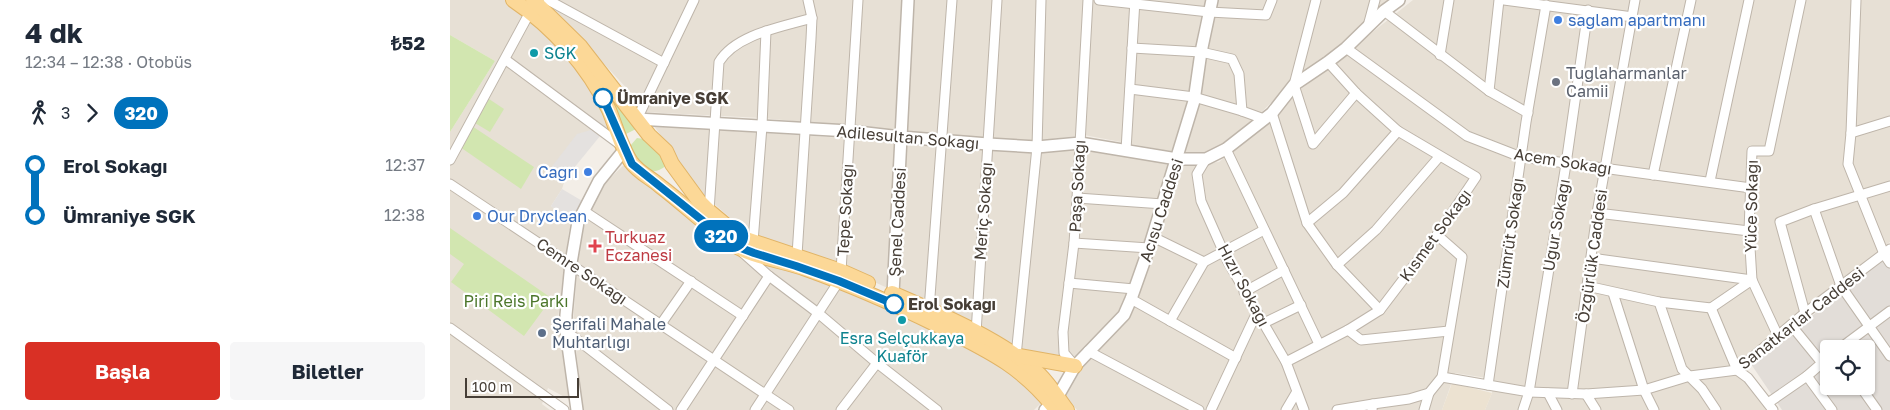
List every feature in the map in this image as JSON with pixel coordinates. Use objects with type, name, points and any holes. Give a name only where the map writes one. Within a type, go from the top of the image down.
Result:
[{"type":"main road","points":[[513,0],[532,6],[580,46],[649,135],[661,145],[672,164],[699,201],[740,236],[753,242],[797,255],[974,344],[1009,364],[1031,381],[1053,405],[1068,410]]},
{"type":"main road","points":[[532,6],[586,72],[606,104],[632,164],[733,245],[796,266],[840,276],[893,294],[976,333],[1016,356],[1037,373],[1053,405]]},
{"type":"main road","points":[[625,149],[629,139],[633,136],[649,135]]},
{"type":"main road","points":[[650,178],[666,177],[671,170],[672,164]]},
{"type":"main road","points":[[1016,356],[1075,366]]},
{"type":"street","points":[[548,0],[664,63]]},
{"type":"street","points":[[797,255],[812,18],[808,0]]},
{"type":"street","name":"Tepe Sokağı","points":[[840,276],[858,0]]},
{"type":"street","name":"Şenel Caddesi","points":[[893,294],[908,0]]},
{"type":"street","points":[[929,310],[952,0]]},
{"type":"street","name":"Meriç Sokağı","points":[[976,333],[997,0]]},
{"type":"street","points":[[1016,356],[1037,147],[1041,0]]},
{"type":"street","name":"Paşa Sokağı","points":[[1075,366],[1064,353],[1063,332],[1074,243],[1088,0]]},
{"type":"street","points":[[1099,0],[1135,2],[1209,12],[1266,15],[1272,0]]},
{"type":"street","name":"Acısu Caddesi","points":[[1053,405],[1075,366],[1124,315],[1151,242],[1177,159],[1194,97],[1200,52],[1212,0]]},
{"type":"street","points":[[1316,0],[1294,84],[1313,144],[1356,93]]},
{"type":"street","points":[[1368,26],[1375,0]]},
{"type":"street","points":[[1206,159],[1226,149],[1268,116],[1294,84],[1346,48],[1384,11],[1399,0]]},
{"type":"street","points":[[1440,55],[1449,0]]},
{"type":"street","points":[[1489,91],[1499,0]]},
{"type":"street","points":[[1504,0],[1632,17]]},
{"type":"street","name":"Özgürlük Caddesi","points":[[1572,394],[1597,213],[1635,0]]},
{"type":"street","points":[[1653,175],[1691,0]]},
{"type":"street","points":[[1710,181],[1749,0]]},
{"type":"street","name":"Yüce Sokağı","points":[[1778,336],[1752,280],[1749,231],[1752,151],[1769,151],[1801,0]]},
{"type":"street","points":[[1856,0],[1848,164],[1860,196],[1887,251],[1890,263]]},
{"type":"street","points":[[637,119],[664,63],[689,1]]},
{"type":"street","points":[[1126,150],[1135,2]]},
{"type":"street","name":"Zümrüt Sokağı","points":[[1488,386],[1521,157],[1546,5]]},
{"type":"street","points":[[450,160],[506,60],[532,6]]},
{"type":"street","name":"Uğur Sokağı","points":[[1523,410],[1528,392],[1566,164],[1588,10]]},
{"type":"street","points":[[1384,11],[1489,91],[1528,113]]},
{"type":"street","points":[[709,211],[719,62],[725,53],[736,44],[766,31],[812,18]]},
{"type":"street","points":[[753,242],[762,126],[766,31]]},
{"type":"street","points":[[1132,48],[1200,52],[1232,60],[1239,74],[1242,111]]},
{"type":"street","name":"Acem Sokağı","points":[[1346,48],[1467,136],[1521,157],[1751,188]]},
{"type":"street","points":[[506,60],[625,149],[599,181],[578,222],[571,263],[566,315],[566,332],[577,410]]},
{"type":"street","name":"Kısmet Sokağı","points":[[1286,362],[1348,330],[1380,310],[1437,234],[1476,177],[1398,132],[1356,93],[1328,62]]},
{"type":"street","points":[[1130,89],[1194,97],[1242,111],[1268,116]]},
{"type":"street","points":[[1268,116],[1307,223],[1337,265],[1380,310]]},
{"type":"street","name":"Adilesultan Sokağı","points":[[637,119],[850,131],[900,137],[1037,147],[1080,143],[1177,159],[1206,159]]},
{"type":"street","points":[[1851,133],[1890,121]]},
{"type":"street","points":[[1307,223],[1343,194],[1398,132]]},
{"type":"street","points":[[1226,149],[1319,344]]},
{"type":"street","points":[[1337,265],[1376,230],[1439,157]]},
{"type":"street","name":"Hızır Sokağı","points":[[1206,159],[1197,174],[1202,201],[1244,292],[1286,362],[1296,393],[1304,410]]},
{"type":"street","name":"Cemre Sokağı","points":[[450,184],[789,410]]},
{"type":"street","points":[[1805,313],[1780,222],[1814,209],[1890,186]]},
{"type":"street","points":[[1077,198],[1163,204]]},
{"type":"street","points":[[1814,209],[1842,286],[1890,356]]},
{"type":"street","points":[[584,211],[743,316]]},
{"type":"street","points":[[1597,213],[1749,231]]},
{"type":"street","points":[[1170,321],[1204,262],[1264,230]]},
{"type":"street","points":[[1424,410],[1429,393],[1442,377],[1462,257],[1437,234]]},
{"type":"street","points":[[1074,243],[1151,242],[1204,262]]},
{"type":"street","points":[[733,245],[937,410]]},
{"type":"street","name":"Sanatkarlar Caddesi","points":[[1488,386],[1528,392],[1586,394],[1644,390],[1690,376],[1737,370],[1805,313],[1887,251]]},
{"type":"street","points":[[1591,258],[1752,280]]},
{"type":"street","points":[[1244,292],[1284,270]]},
{"type":"street","points":[[681,410],[769,276]]},
{"type":"street","points":[[755,410],[840,276]]},
{"type":"street","points":[[1587,286],[1658,302],[1711,308],[1752,280]]},
{"type":"street","points":[[661,324],[691,281]]},
{"type":"street","points":[[1069,283],[1132,294],[1170,321],[1236,358]]},
{"type":"street","points":[[1613,293],[1644,390],[1654,410]]},
{"type":"street","points":[[1658,302],[1682,369],[1702,389],[1716,410]]},
{"type":"street","points":[[1264,323],[1301,305]]},
{"type":"street","points":[[1711,308],[1737,370],[1748,378],[1770,407],[1820,365]]},
{"type":"street","points":[[1211,410],[1257,312]]},
{"type":"street","points":[[1850,340],[1890,312]]},
{"type":"street","points":[[1791,325],[1820,354]]},
{"type":"street","points":[[450,328],[564,410]]},
{"type":"street","points":[[1348,330],[1361,340],[1449,331]]},
{"type":"street","points":[[566,332],[668,410]]},
{"type":"street","points":[[1088,351],[1199,410]]},
{"type":"street","points":[[841,410],[877,363]]},
{"type":"street","points":[[1807,376],[1832,410]]},
{"type":"street","points":[[1442,377],[1488,386]]},
{"type":"street","points":[[1286,410],[1296,393]]},
{"type":"street","points":[[1337,410],[1373,407],[1429,393]]},
{"type":"street","points":[[1548,393],[1557,410]]},
{"type":"street","points":[[1586,394],[1596,410]]},
{"type":"street","points":[[1866,395],[1877,410]]},
{"type":"shaded area","points":[[450,0],[505,0],[521,10],[572,60],[601,103],[610,124],[600,136],[591,130],[550,169],[565,179],[562,189],[551,206],[574,224],[569,231],[558,318],[570,400],[548,388],[542,404],[550,410],[450,410],[450,132],[495,61],[450,35]]},
{"type":"shaded area","points":[[545,0],[1207,0],[1199,26],[1189,99],[1174,152],[1084,135],[1037,141],[940,135],[762,118],[644,112],[631,93]]},
{"type":"shaded area","points":[[1217,0],[1392,0],[1338,50],[1287,87],[1240,133],[1212,152],[1185,154],[1202,85],[1210,26]]},
{"type":"shaded area","points":[[1413,0],[1890,0],[1890,242],[1741,361],[1775,410],[1485,410],[1492,393],[1493,379],[1455,373],[1442,410],[1077,410],[1065,395],[1081,366],[1127,317],[1179,166],[1219,162],[1277,115],[1301,89]]},
{"type":"shaded area","points":[[654,126],[953,145],[1036,153],[1081,147],[1170,165],[1121,312],[1076,357],[1017,350],[1009,344],[831,262],[745,231],[702,193]]},
{"type":"shaded area","points":[[591,130],[600,136],[565,179],[550,169],[577,134]]},
{"type":"shaded area","points":[[626,163],[730,248],[908,313],[1016,375],[1042,402],[1034,410],[583,410],[573,323],[580,236],[603,185]]},
{"type":"shaded area","points":[[562,189],[584,202],[574,224],[551,206]]},
{"type":"shaded area","points":[[1884,259],[1890,267],[1890,410],[1782,410],[1751,364]]},
{"type":"shaded area","points":[[1452,383],[1492,393],[1485,410],[1442,410]]},
{"type":"green space","points":[[450,35],[495,61],[450,132]]},
{"type":"green space","points":[[600,82],[638,128],[626,134]]},
{"type":"green space","points":[[489,99],[504,109],[490,132],[475,123]]},
{"type":"green space","points":[[472,126],[534,167],[521,189],[460,147]]},
{"type":"green space","points":[[637,138],[651,140],[666,166],[653,171],[643,168],[630,146]]},
{"type":"green space","name":"Piri Reis Parkı","points":[[450,228],[557,302],[557,309],[546,306],[524,336],[451,282],[464,264],[450,254]]},
{"type":"bus line","name":"320","points":[[603,98],[632,164],[733,245],[839,281],[894,304]]},
{"type":"place","name":"sağlam apartmanı","points":[[1558,20]]},
{"type":"place","name":"SGK","points":[[534,53]]},
{"type":"place","name":"Tuğlaharmanlar Camii","points":[[1556,82]]},
{"type":"place","name":"Ümraniye SGK","points":[[603,98]]},
{"type":"place","name":"Cağrı","points":[[588,172]]},
{"type":"place","name":"Our Dryclean","points":[[477,216]]},
{"type":"place","name":"Turkuaz Eczanesi","points":[[595,246]]},
{"type":"place","name":"Erol Sokağı","points":[[894,304]]},
{"type":"place","name":"Esra Selçukkaya Kuaför","points":[[902,320]]},
{"type":"place","name":"Şerifali Mahale Muhtarlığı","points":[[542,333]]}]
